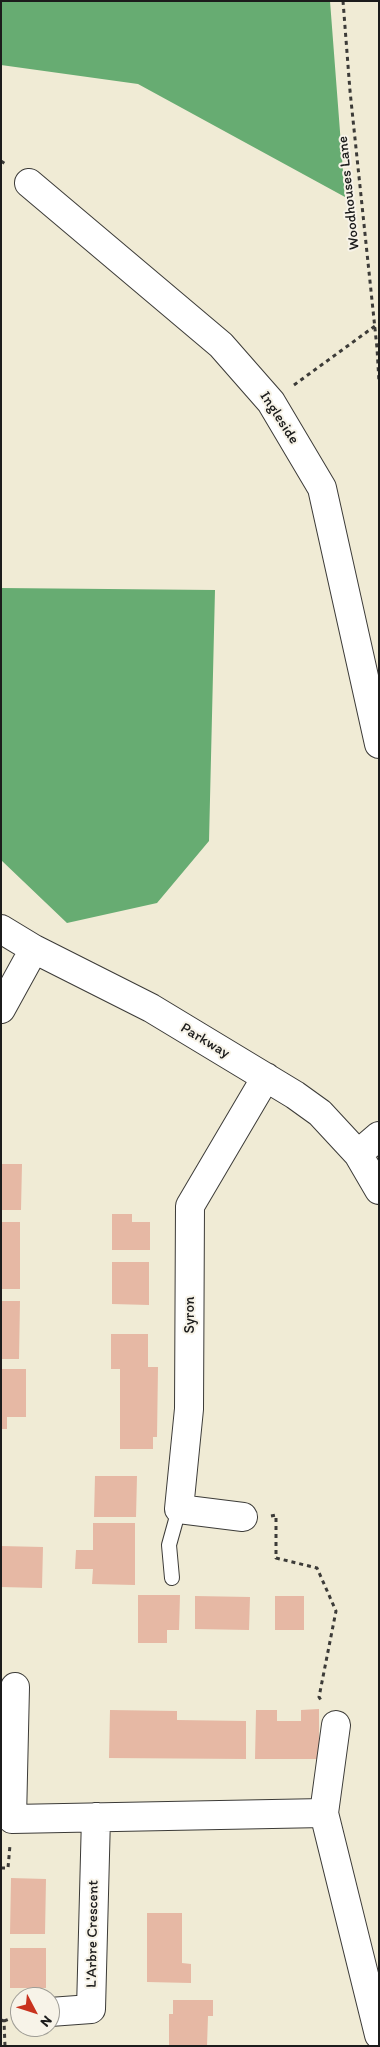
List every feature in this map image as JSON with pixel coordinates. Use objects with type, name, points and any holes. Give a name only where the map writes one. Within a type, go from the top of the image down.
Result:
[{"type":"street","name":"Ingleside","points":[[29,183],[221,345],[271,402],[322,488],[379,744]]},
{"type":"street","name":"Parkway","points":[[1,929],[34,949],[151,1008],[295,1095],[320,1113],[358,1154],[379,1190]]},
{"type":"street","points":[[1,1009],[34,949]]},
{"type":"street","name":"Syron","points":[[179,1509],[189,1409],[190,1206],[266,1078]]},
{"type":"street","points":[[358,1154],[379,1136]]},
{"type":"street","points":[[179,1509],[242,1517]]},
{"type":"street","points":[[15,1687],[12,1819],[324,1813]]},
{"type":"street","points":[[336,1725],[324,1813],[379,2035]]},
{"type":"street","name":"L'Arbre Crescent","points":[[60,2011],[91,2009],[96,1817]]},
{"type":"lane","points":[[172,1578],[170,1545],[179,1509]]},
{"type":"path","name":"Woodhouses Lane","points":[[343,1],[379,382]]},
{"type":"path","points":[[271,402],[374,326]]},
{"type":"path","points":[[242,1517],[276,1515],[276,1558],[317,1568],[336,1611],[319,1697],[336,1725]]},
{"type":"path","points":[[3,2020],[5,2046]]},
{"type":"green space","points":[[1,1],[330,1],[345,197],[138,84],[1,65]]},
{"type":"green space","points":[[1,588],[215,590],[209,841],[157,903],[67,923],[1,860]]},
{"type":"building","points":[[1,1164],[22,1164],[21,1210],[1,1210]]},
{"type":"building","points":[[112,1214],[132,1214],[132,1222],[150,1222],[150,1250],[112,1250]]},
{"type":"building","points":[[1,1222],[20,1222],[20,1289],[1,1289]]},
{"type":"building","points":[[112,1262],[149,1262],[149,1305],[112,1304]]},
{"type":"building","points":[[1,1301],[20,1301],[19,1359],[1,1359]]},
{"type":"building","points":[[111,1334],[148,1334],[148,1367],[158,1367],[157,1437],[153,1437],[153,1449],[120,1449],[120,1369],[111,1369]]},
{"type":"building","points":[[1,1369],[26,1369],[26,1417],[7,1417],[7,1429],[1,1429]]},
{"type":"building","points":[[95,1476],[137,1476],[136,1517],[94,1517]]},
{"type":"building","points":[[93,1523],[135,1523],[135,1585],[92,1584],[93,1569],[75,1569],[76,1550],[93,1550]]},
{"type":"building","points":[[1,1546],[43,1547],[42,1588],[1,1587]]},
{"type":"building","points":[[138,1595],[180,1595],[179,1630],[167,1630],[167,1643],[138,1643]]},
{"type":"building","points":[[195,1596],[250,1597],[249,1630],[195,1629]]},
{"type":"building","points":[[275,1596],[304,1596],[304,1630],[275,1630]]},
{"type":"building","points":[[319,1709],[319,1759],[255,1759],[256,1710],[277,1710],[277,1721],[301,1721],[301,1710]]},
{"type":"building","points":[[110,1710],[177,1711],[177,1720],[246,1721],[246,1759],[109,1758]]},
{"type":"building","points":[[11,1878],[46,1879],[45,1934],[10,1934]]},
{"type":"building","points":[[147,1913],[182,1913],[182,1963],[191,1964],[191,1983],[147,1982]]},
{"type":"building","points":[[10,1948],[46,1948],[46,1987],[10,1987]]},
{"type":"building","points":[[173,2000],[213,2000],[213,2016],[208,2016],[207,2046],[169,2046],[169,2014],[173,2014]]}]
